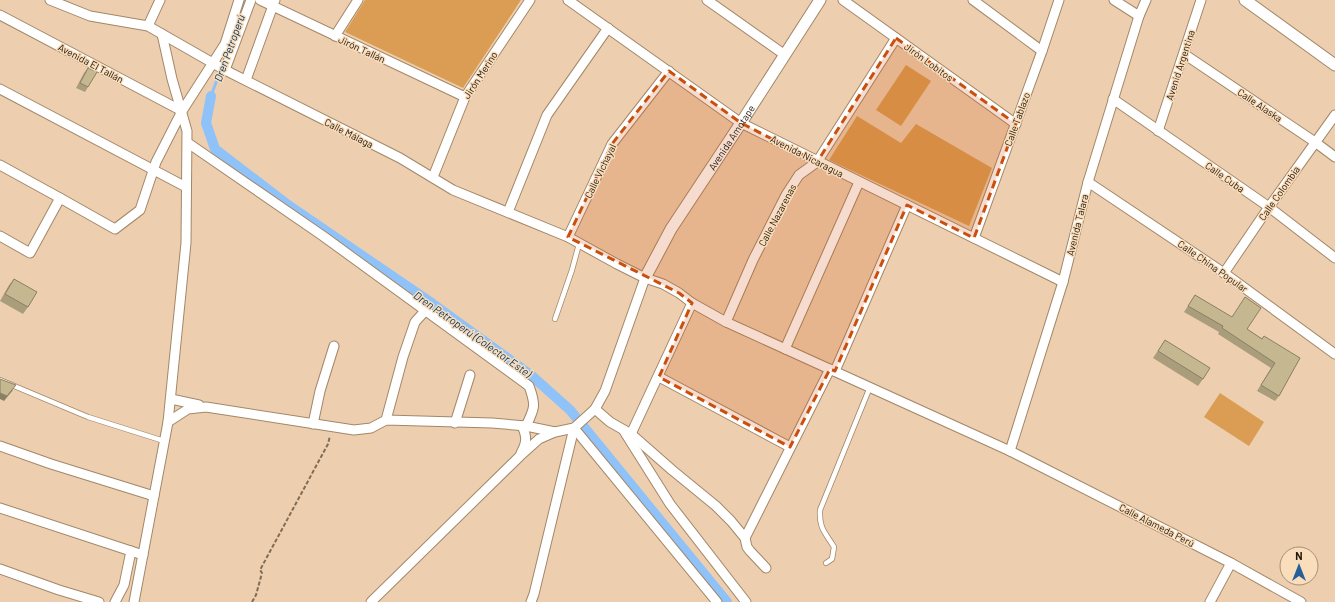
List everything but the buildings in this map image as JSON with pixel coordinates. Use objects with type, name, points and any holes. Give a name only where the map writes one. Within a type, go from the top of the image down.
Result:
[{"type":"street","name":"Calle Málaga","points":[[50,0],[90,16],[148,26],[225,70],[393,155],[453,190],[568,237],[645,278],[663,284],[692,304],[726,322],[832,370]]},
{"type":"street","points":[[148,26],[160,0]]},
{"type":"street","points":[[0,166],[115,229],[140,210],[156,162],[182,111],[224,44],[239,0]]},
{"type":"street","points":[[225,70],[251,0]]},
{"type":"street","name":"Jirón Tallán","points":[[260,0],[274,3],[335,36],[465,97]]},
{"type":"street","points":[[335,36],[358,0]]},
{"type":"street","name":"Jirón Merino","points":[[433,177],[465,97],[530,0]]},
{"type":"street","name":"Avenida Nicaragua","points":[[568,0],[741,123],[817,162],[1063,282]]},
{"type":"street","points":[[707,0],[785,55]]},
{"type":"street","name":"Avenida Amotape","points":[[645,278],[671,229],[820,0]]},
{"type":"street","name":"Jirón Lobitos","points":[[843,0],[1016,124]]},
{"type":"street","points":[[973,0],[1042,51]]},
{"type":"street","name":"Calle Tablazo","points":[[974,238],[1016,124],[1059,0]]},
{"type":"street","points":[[1114,0],[1139,16]]},
{"type":"street","name":"Avenida Talara","points":[[1010,451],[1063,282],[1088,182],[1113,99],[1139,16],[1146,0]]},
{"type":"street","name":"Avenid Argentina","points":[[1158,131],[1201,0]]},
{"type":"street","points":[[1245,0],[1335,65]]},
{"type":"street","points":[[246,80],[274,3]]},
{"type":"street","name":"Avenida El Tallán","points":[[0,15],[182,111]]},
{"type":"street","points":[[508,212],[547,115],[608,28]]},
{"type":"street","points":[[134,602],[168,422],[186,243],[187,131],[172,79],[162,34]]},
{"type":"street","name":"Calle Nazarenas","points":[[726,322],[753,260],[786,195],[799,175],[817,162],[896,38]]},
{"type":"street","name":"Calle Alaska","points":[[1184,54],[1335,157]]},
{"type":"street","name":"Calle Vichayal","points":[[568,237],[612,144],[669,71]]},
{"type":"street","points":[[0,89],[153,171],[186,187]]},
{"type":"street","name":"Calle Cuba","points":[[1113,99],[1269,207],[1335,258]]},
{"type":"street","name":"Calle Colombia","points":[[1224,273],[1335,115]]},
{"type":"street","points":[[188,143],[323,236],[529,386],[534,401],[533,413],[524,426]]},
{"type":"street","points":[[785,349],[859,182]]},
{"type":"street","name":"Calle China Popular","points":[[1088,182],[1224,273],[1335,354]]},
{"type":"street","points":[[0,236],[30,253],[60,198]]},
{"type":"street","points":[[745,538],[790,447],[832,370],[907,205]]},
{"type":"street","points":[[371,602],[520,456],[540,439],[555,432],[574,428],[595,409],[605,391],[645,278]]},
{"type":"street","points":[[631,434],[692,304]]},
{"type":"street","points":[[386,420],[403,357],[415,322],[425,311]]},
{"type":"street","points":[[312,424],[320,391],[334,346]]},
{"type":"street","name":"Calle Alameda Perú","points":[[832,370],[1010,451],[1231,563],[1301,602]]},
{"type":"street","points":[[455,423],[470,375]]},
{"type":"street","points":[[659,377],[790,447]]},
{"type":"street","points":[[171,399],[206,407],[354,430],[371,428],[386,420],[492,423],[524,426],[555,432]]},
{"type":"street","points":[[168,422],[188,409],[206,407]]},
{"type":"street","points":[[595,409],[610,422],[631,434],[716,506],[745,538],[747,547],[766,568]]},
{"type":"street","points":[[520,456],[526,445],[526,433],[524,426]]},
{"type":"street","points":[[531,602],[574,428]]},
{"type":"street","points":[[574,428],[716,602]]},
{"type":"street","points":[[622,428],[670,504],[746,602]]},
{"type":"street","points":[[0,446],[51,464],[154,496]]},
{"type":"street","points":[[0,508],[143,555]]},
{"type":"street","points":[[115,602],[124,585],[131,550]]},
{"type":"street","points":[[1210,602],[1231,563]]},
{"type":"street","points":[[0,569],[59,590],[99,602]]},
{"type":"lane","points":[[555,320],[579,244]]},
{"type":"lane","points":[[0,380],[88,418],[164,441]]},
{"type":"lane","points":[[826,563],[832,559],[834,546],[822,530],[820,510],[870,387]]},
{"type":"path","points":[[252,602],[259,586],[262,573],[260,570],[328,444],[333,427]]},
{"type":"highlighted area","points":[[896,38],[1016,124],[974,238],[907,205],[835,371],[830,369],[790,447],[659,377],[692,303],[679,293],[568,237],[612,144],[669,71],[741,123],[817,162]]},
{"type":"shaded area","points":[[365,0],[521,0],[463,88],[345,32]]},
{"type":"shaded area","points":[[906,65],[931,81],[901,126],[876,110]]},
{"type":"shaded area","points":[[857,116],[901,143],[916,124],[992,168],[969,226],[829,160]]},
{"type":"shaded area","points":[[1220,393],[1264,422],[1249,446],[1204,417]]},
{"type":"waterway","name":"Dren Petroperú","points":[[242,11],[246,0]]},
{"type":"waterway","name":"Dren Petroperú","points":[[211,96],[221,69]]},
{"type":"waterway","name":"Dren Petroperú (Colector Este)","points":[[211,96],[206,123],[215,149],[288,205],[433,304],[532,376],[570,410],[727,602]]}]
